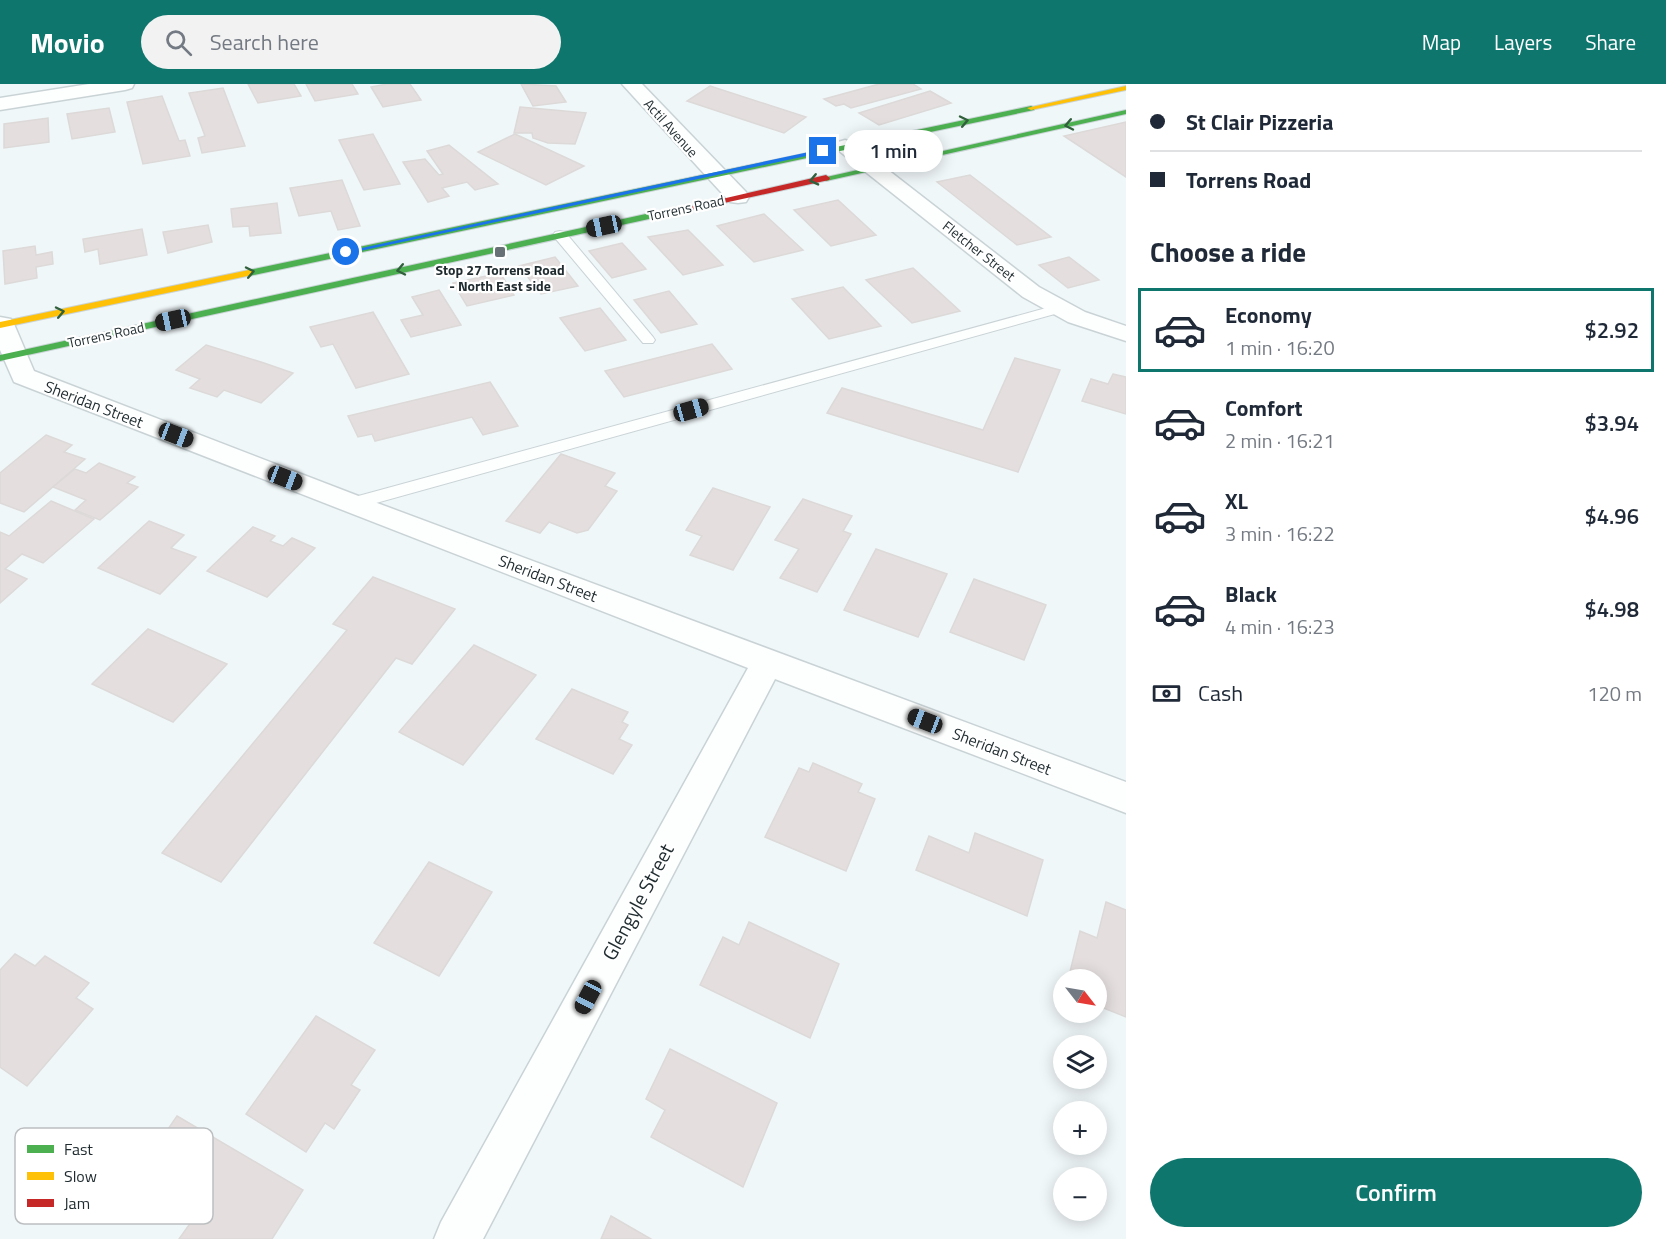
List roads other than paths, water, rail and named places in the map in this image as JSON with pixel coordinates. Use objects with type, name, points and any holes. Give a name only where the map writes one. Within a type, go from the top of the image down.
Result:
[{"type":"main road","name":"Torrens Road","points":[[1,325],[1126,88]]},
{"type":"main road","name":"Torrens Road","points":[[6,357],[1126,112]]},
{"type":"street","points":[[0,104],[125,84]]},
{"type":"street","name":"Actil Avenue","points":[[631,84],[738,198]]},
{"type":"street","name":"Fletcher Street","points":[[845,146],[1031,292],[1057,309],[1080,320],[1126,334]]},
{"type":"street","name":"Sheridan Street","points":[[1,325],[6,357],[23,376],[351,504],[1126,798]]},
{"type":"street","name":"Glengyle Street","points":[[458,1239],[768,661]]},
{"type":"lane","points":[[561,235],[648,340]]},
{"type":"lane","points":[[351,504],[1057,309]]},
{"type":"place","name":"Stop 27 Torrens Road - North East side","points":[[500,252]]}]
